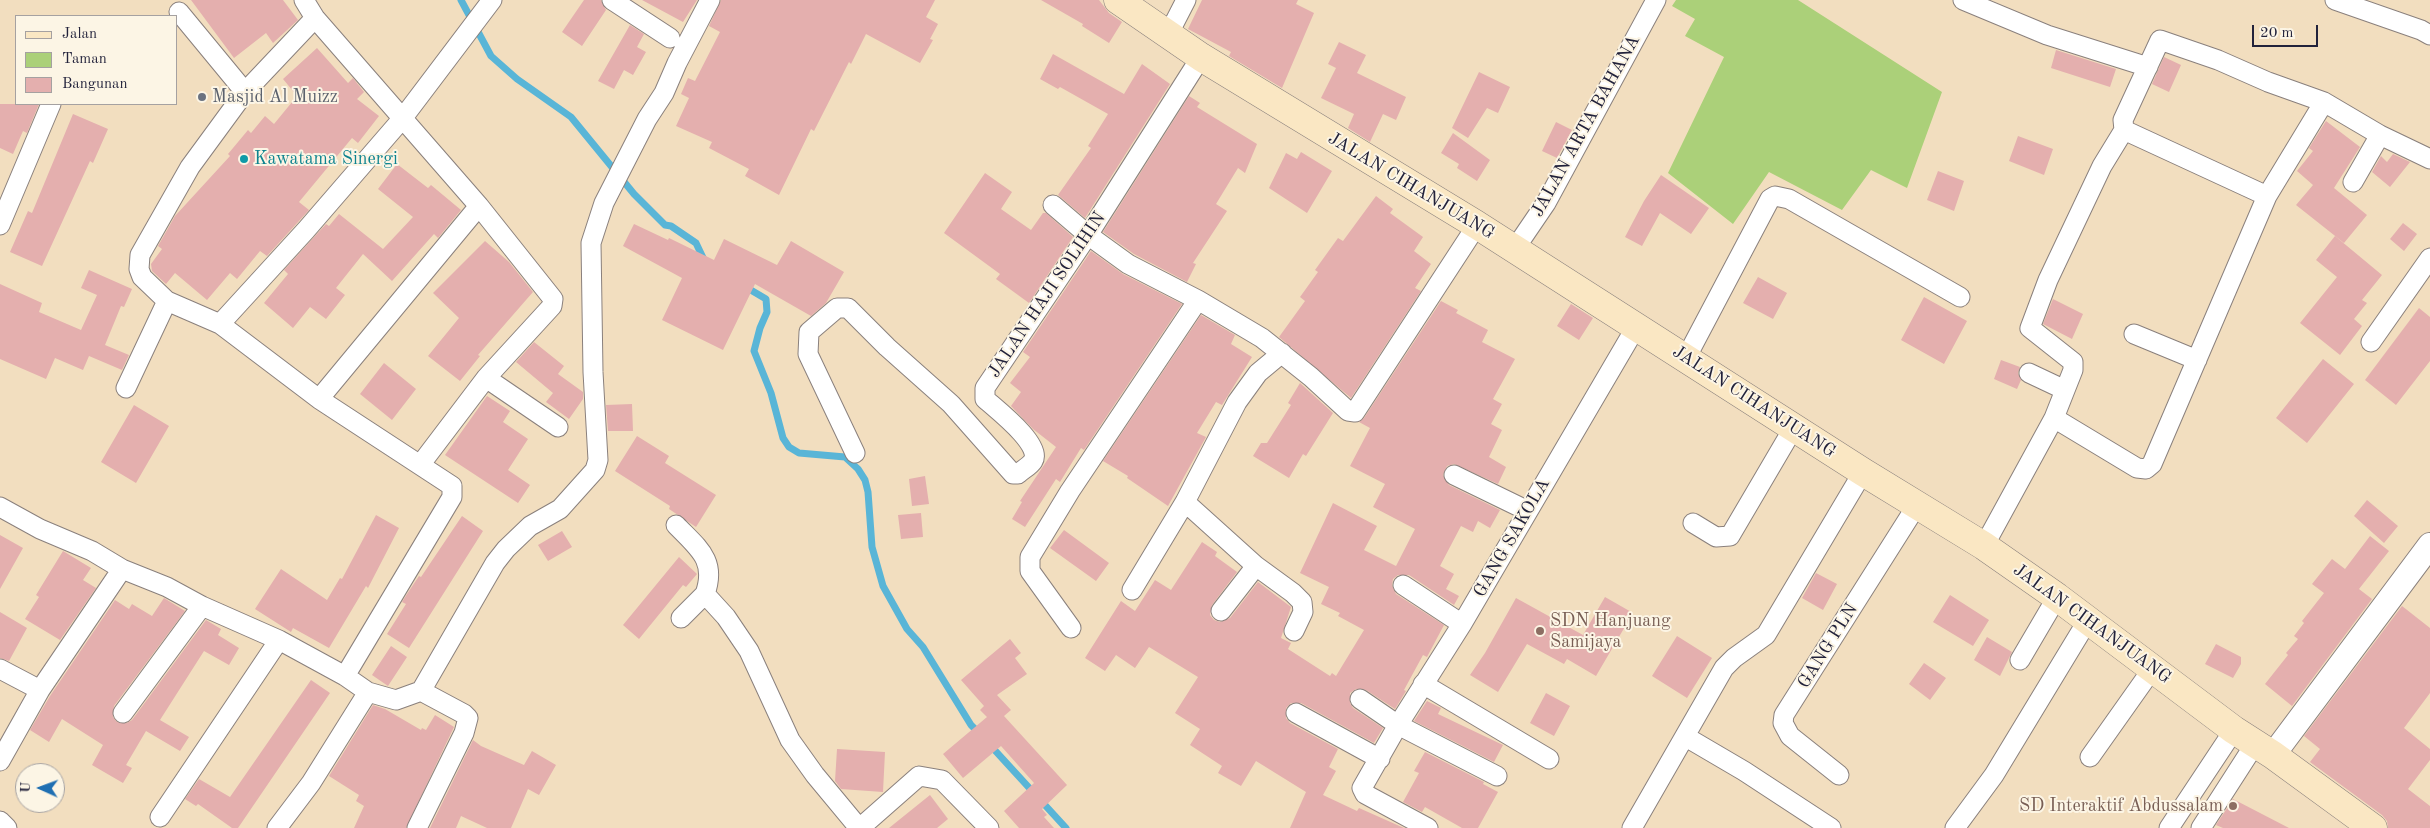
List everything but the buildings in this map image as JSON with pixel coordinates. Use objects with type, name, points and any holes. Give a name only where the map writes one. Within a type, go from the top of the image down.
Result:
[{"type":"main road","name":"JALAN CIHANJUANG","points":[[1130,4],[1168,35],[1201,57],[1477,225],[1863,472],[1984,546],[2057,596],[2254,743],[2373,828]]},
{"type":"street","points":[[304,0],[315,18],[479,206],[553,299],[552,306],[486,378],[420,465]]},
{"type":"street","points":[[220,324],[306,230],[402,119],[492,0]]},
{"type":"street","points":[[612,0],[670,38]]},
{"type":"street","points":[[0,507],[40,529],[92,552],[122,569],[167,587],[202,606],[279,640],[345,676],[368,692],[396,700],[421,691],[495,563],[512,541],[530,526],[560,509],[595,470],[598,460],[591,243],[604,203],[647,119],[664,94],[677,63],[710,0]]},
{"type":"street","points":[[1168,35],[1186,0]]},
{"type":"street","name":"JALAN ARTA BAHANA","points":[[1514,250],[1546,203],[1656,0]]},
{"type":"street","points":[[1963,0],[2047,35],[2148,67]]},
{"type":"street","points":[[2335,0],[2421,30],[2430,35]]},
{"type":"street","points":[[179,12],[245,92]]},
{"type":"street","points":[[315,18],[245,92],[190,167],[140,256],[139,269],[142,277],[167,301],[220,324],[319,399],[452,486],[452,497],[345,676]]},
{"type":"street","points":[[1984,546],[2054,418],[2072,370],[2072,359],[2030,328],[2048,280],[2102,166],[2124,130],[2123,120],[2160,40],[2218,60],[2268,82],[2324,102],[2380,135],[2430,159]]},
{"type":"street","name":"JALAN HAJI SOLIHIN","points":[[855,453],[808,354],[809,332],[837,308],[848,308],[887,347],[951,404],[1013,474],[1018,474],[1032,461],[1034,454],[1027,438],[985,399],[985,388],[1088,235],[1201,57]]},
{"type":"street","points":[[2054,418],[2137,468],[2146,469],[2152,464],[2267,196],[2324,102]]},
{"type":"street","points":[[0,225],[51,105]]},
{"type":"street","points":[[2124,130],[2267,196]]},
{"type":"street","points":[[2353,182],[2380,135]]},
{"type":"street","points":[[1686,358],[1770,199],[1775,196],[1789,199],[1960,297]]},
{"type":"street","points":[[1052,204],[1088,235],[1128,264],[1198,300],[1262,338],[1282,353],[1348,411],[1355,412],[1477,225]]},
{"type":"street","points":[[319,399],[479,206]]},
{"type":"street","points":[[2371,342],[2430,258]]},
{"type":"street","points":[[1071,628],[1030,571],[1030,557],[1070,491],[1198,300]]},
{"type":"street","points":[[126,388],[167,301]]},
{"type":"street","name":"GANG SAKOLA","points":[[1428,828],[1365,794],[1362,788],[1398,725],[1462,624],[1636,327]]},
{"type":"street","points":[[2134,334],[2197,360]]},
{"type":"street","points":[[1132,590],[1185,502],[1237,402],[1258,373],[1282,353]]},
{"type":"street","points":[[2029,373],[2065,390]]},
{"type":"street","points":[[486,378],[558,427]]},
{"type":"street","points":[[1694,524],[1716,537],[1730,536],[1794,427]]},
{"type":"street","points":[[1632,828],[1724,668],[1734,658],[1766,635],[1863,472]]},
{"type":"street","points":[[1454,475],[1528,512]]},
{"type":"street","points":[[1185,502],[1256,566],[1293,593],[1302,602],[1303,612],[1294,631]]},
{"type":"street","name":"GANG PLN","points":[[1839,775],[1790,736],[1783,723],[1784,715],[1917,505]]},
{"type":"street","points":[[676,525],[699,549],[708,562],[710,582],[705,594],[681,618]]},
{"type":"street","points":[[2169,828],[2254,743],[2430,545]]},
{"type":"street","points":[[1221,611],[1256,566]]},
{"type":"street","points":[[0,760],[40,690],[122,569]]},
{"type":"street","points":[[1403,586],[1462,624]]},
{"type":"street","points":[[705,594],[726,617],[749,651],[790,740],[815,775],[860,828],[919,776],[942,780],[989,828]]},
{"type":"street","points":[[2020,660],[2057,596]]},
{"type":"street","points":[[123,713],[202,606]]},
{"type":"street","points":[[1955,828],[1994,775],[2088,620]]},
{"type":"street","points":[[160,817],[279,640]]},
{"type":"street","points":[[2090,757],[2153,668]]},
{"type":"street","points":[[0,669],[40,690]]},
{"type":"street","points":[[1424,684],[1549,760]]},
{"type":"street","points":[[417,828],[468,724],[468,718],[464,714],[421,691]]},
{"type":"street","points":[[277,828],[311,783],[368,692]]},
{"type":"street","points":[[1360,699],[1398,725],[1497,776]]},
{"type":"street","points":[[1296,713],[1383,753]]},
{"type":"street","points":[[1686,737],[1744,771],[1802,821],[1831,828]]},
{"type":"street","points":[[2201,828],[2254,743]]},
{"type":"street","points":[[0,821],[7,828]]},
{"type":"green space","points":[[1676,0],[1798,0],[1942,92],[1907,188],[1871,170],[1842,210],[1769,172],[1733,224],[1668,173],[1724,57],[1685,36],[1695,19],[1672,6]]},
{"type":"waterway","points":[[461,0],[491,56],[517,79],[571,117],[634,194],[665,225],[671,226],[696,243],[705,262]]},
{"type":"waterway","points":[[744,286],[766,299],[767,312],[760,328],[754,351],[771,393],[783,438],[789,447],[799,453],[845,457],[858,469],[865,480],[868,492],[872,547],[883,586],[907,629],[923,647],[971,725],[979,733]]},
{"type":"waterway","points":[[990,745],[1066,828]]},
{"type":"place","name":"Masjid Al Muizz","points":[[202,97]]},
{"type":"place","name":"Kawatama Sinergi","points":[[244,159]]},
{"type":"place","name":"SDN Hanjuang Samijaya","points":[[1540,631]]},
{"type":"place","name":"SD Interaktif Abdussalam","points":[[2233,806]]}]
